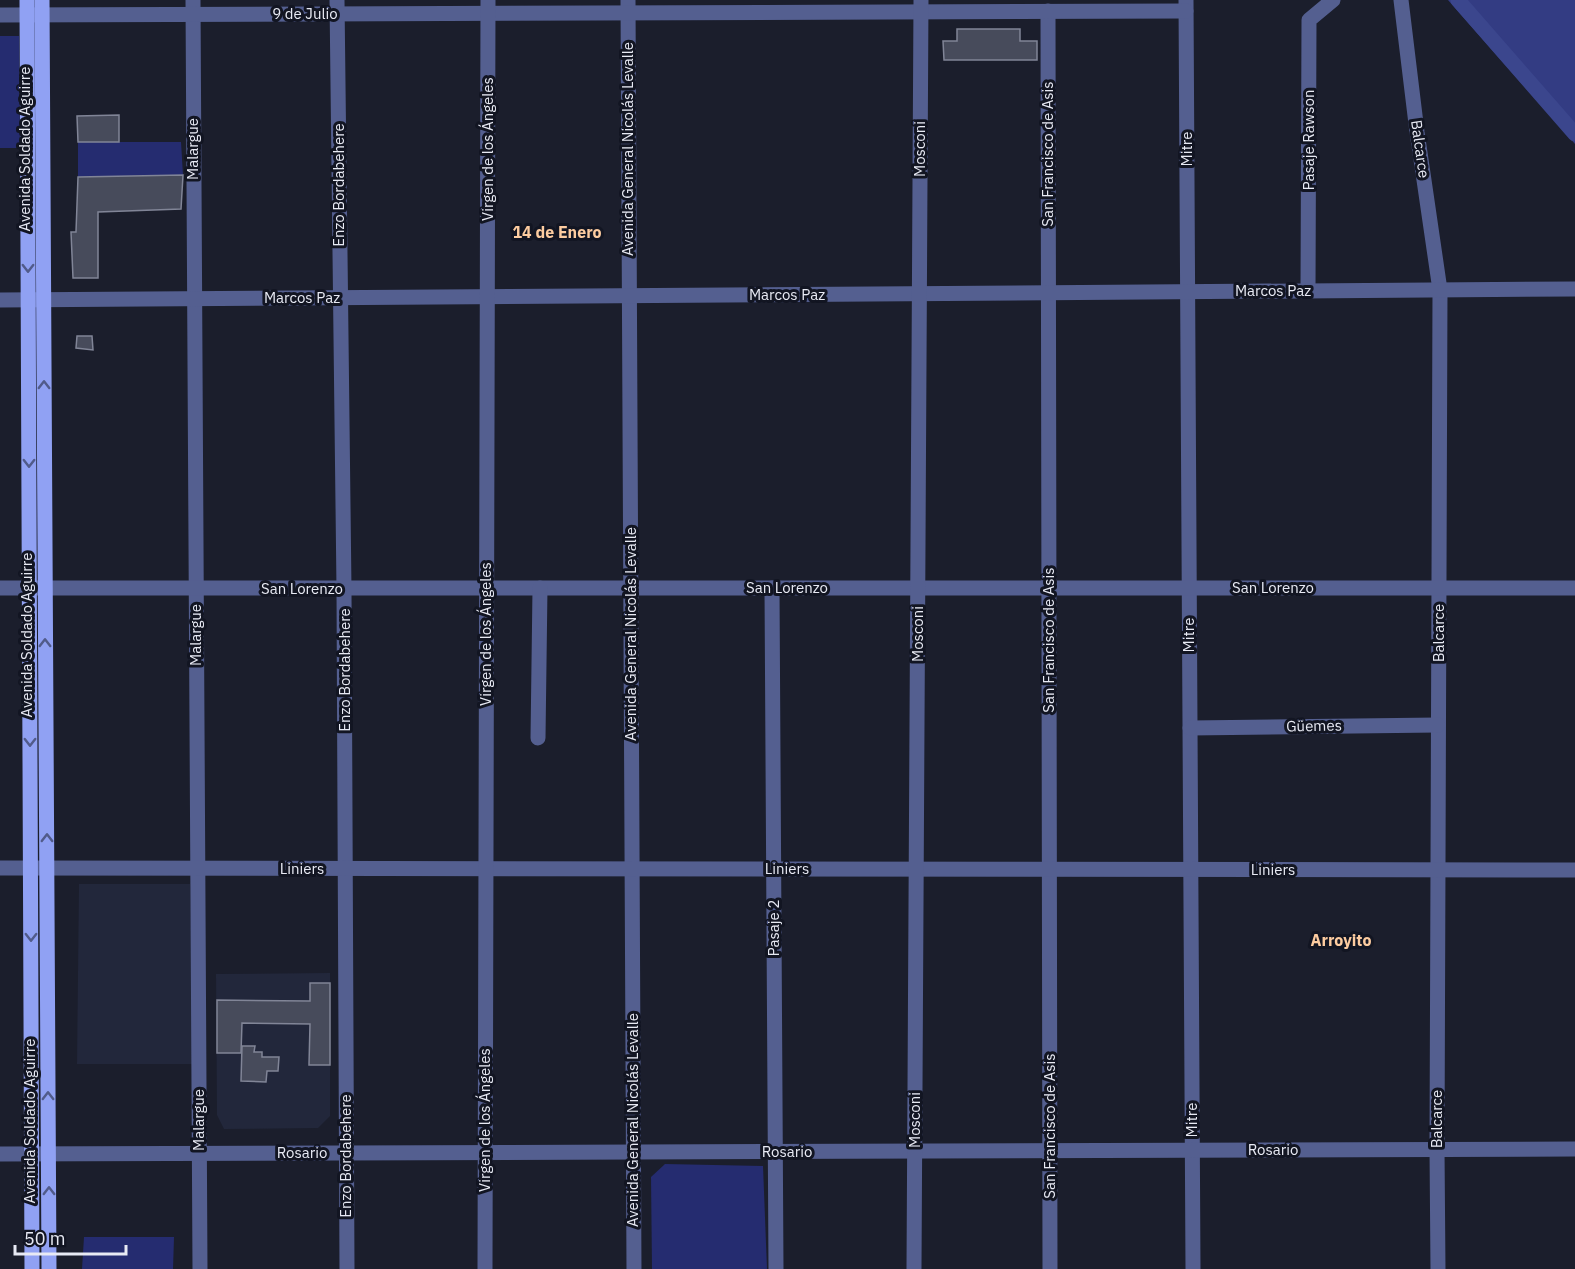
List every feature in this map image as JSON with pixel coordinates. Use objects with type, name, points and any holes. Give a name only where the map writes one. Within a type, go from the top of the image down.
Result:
[{"type":"main road","name":"Avenida Soldado Aguirre","points":[[34,7],[44,300],[49,1269]]},
{"type":"main road","name":"Avenida Soldado Aguirre","points":[[32,1269],[28,300],[34,7]]},
{"type":"street","name":"Pasaje Rawson","points":[[1308,291],[1309,21],[1333,0]]},
{"type":"street","name":"Balcarce","points":[[1401,0],[1440,290],[1438,1269]]},
{"type":"street","name":"9 de Julio","points":[[0,15],[34,7],[921,6],[1048,11],[1186,5]]},
{"type":"street","name":"Mitre","points":[[1186,5],[1193,1269]]},
{"type":"street","name":"Avenida General Nicolás Levalle","points":[[628,6],[634,1269]]},
{"type":"street","name":"Mosconi","points":[[914,1269],[921,6]]},
{"type":"street","name":"Malargue","points":[[193,7],[200,1269]]},
{"type":"street","name":"Enzo Bordabehere","points":[[338,7],[345,589],[347,1269]]},
{"type":"street","name":"Virgen de los Ángeles","points":[[485,1269],[488,7]]},
{"type":"street","name":"San Francisco de Asis","points":[[1048,11],[1050,1269]]},
{"type":"street","name":"Marcos Paz","points":[[0,300],[1575,289]]},
{"type":"street","name":"San Lorenzo","points":[[0,588],[1575,588]]},
{"type":"street","points":[[538,738],[540,588]]},
{"type":"street","name":"Pasaje 2","points":[[772,588],[776,1269]]},
{"type":"street","name":"Güemes","points":[[1190,728],[1438,725]]},
{"type":"street","name":"Liniers","points":[[0,868],[1575,870]]},
{"type":"street","name":"Rosario","points":[[0,1154],[1575,1149]]},
{"type":"shaded area","points":[[1448,0],[1575,0],[1575,144]]},
{"type":"shaded area","points":[[0,36],[19,36],[20,148],[0,148]]},
{"type":"shaded area","points":[[78,142],[181,142],[183,175],[78,177]]},
{"type":"shaded area","points":[[79,884],[190,884],[194,1064],[77,1064]]},
{"type":"shaded area","points":[[330,973],[330,1116],[318,1128],[224,1129],[217,1115],[216,974]]},
{"type":"shaded area","points":[[665,1164],[763,1166],[767,1269],[652,1269],[651,1177]]},
{"type":"shaded area","points":[[84,1237],[174,1237],[173,1269],[82,1269]]},
{"type":"building","points":[[957,29],[1020,29],[1020,41],[1037,41],[1037,60],[944,60],[943,41],[957,41]]},
{"type":"building","points":[[119,115],[119,142],[78,142],[77,116]]},
{"type":"building","points":[[183,175],[181,209],[98,212],[98,278],[73,278],[71,232],[76,232],[78,177]]},
{"type":"building","points":[[77,336],[92,336],[93,350],[76,348]]},
{"type":"building","points":[[310,983],[330,983],[330,1065],[309,1065],[310,1024],[242,1023],[241,1053],[217,1053],[217,1000],[310,1001]]},
{"type":"building","points":[[242,1046],[255,1046],[254,1052],[262,1052],[262,1057],[279,1057],[278,1071],[267,1071],[266,1082],[241,1081]]},
{"type":"waterway","points":[[1458,0],[1575,134]]},
{"type":"district","name":"14 de Enero","points":[[557,232]]},
{"type":"district","name":"Arroyito","points":[[1341,940]]}]
